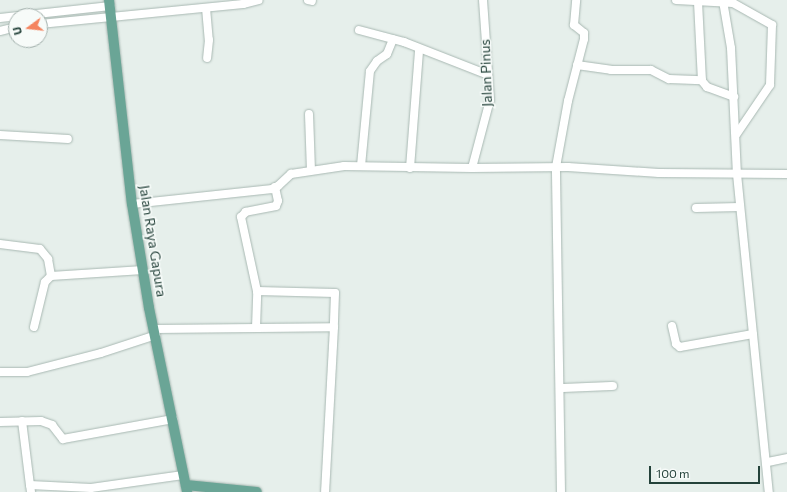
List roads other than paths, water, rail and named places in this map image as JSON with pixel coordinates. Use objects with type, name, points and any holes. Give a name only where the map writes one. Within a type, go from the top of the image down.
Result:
[{"type":"main road","name":"Jalan Raya Gapura","points":[[110,7],[132,204],[143,270],[186,488]]},
{"type":"main road","points":[[186,488],[257,492]]},
{"type":"street","name":"Jalan Pinus","points":[[472,168],[489,109],[483,0]]},
{"type":"street","points":[[561,492],[561,388],[556,167],[584,36],[574,25],[576,0]]},
{"type":"street","points":[[676,0],[698,2],[723,1],[737,4],[772,25],[770,85],[736,135]]},
{"type":"street","points":[[0,18],[110,7],[206,8],[253,1]]},
{"type":"street","points":[[723,1],[732,48],[737,174],[753,334],[768,462],[769,492]]},
{"type":"street","points":[[698,2],[702,80],[707,86],[734,97]]},
{"type":"street","points":[[48,22],[110,7]]},
{"type":"street","points":[[206,8],[209,40],[206,58]]},
{"type":"street","points":[[359,30],[393,38],[419,50],[488,75]]},
{"type":"street","points":[[361,166],[370,71],[377,60],[387,54],[393,38]]},
{"type":"street","points":[[410,168],[419,50]]},
{"type":"street","points":[[577,65],[611,70],[651,70],[669,79],[702,80]]},
{"type":"street","points":[[309,114],[311,170]]},
{"type":"street","points":[[0,135],[68,139]]},
{"type":"street","points":[[132,204],[276,187],[291,174],[311,170],[361,166],[410,168],[556,167],[737,174],[787,174]]},
{"type":"street","points":[[256,328],[257,291],[241,218],[246,212],[276,206],[278,201],[276,187]]},
{"type":"street","points":[[696,208],[740,207]]},
{"type":"street","points":[[0,244],[40,249],[48,259],[51,276]]},
{"type":"street","points":[[34,327],[45,282],[51,276],[143,270]]},
{"type":"street","points":[[257,291],[335,293],[325,492]]},
{"type":"street","points":[[672,326],[676,344],[680,347],[753,334]]},
{"type":"street","points":[[0,372],[27,372],[101,353],[155,332],[334,327]]},
{"type":"street","points":[[561,388],[613,386]]},
{"type":"street","points":[[0,422],[47,422],[56,429],[63,439],[173,420]]},
{"type":"street","points":[[22,421],[30,489],[91,488],[183,474]]},
{"type":"street","points":[[768,462],[787,458]]}]
